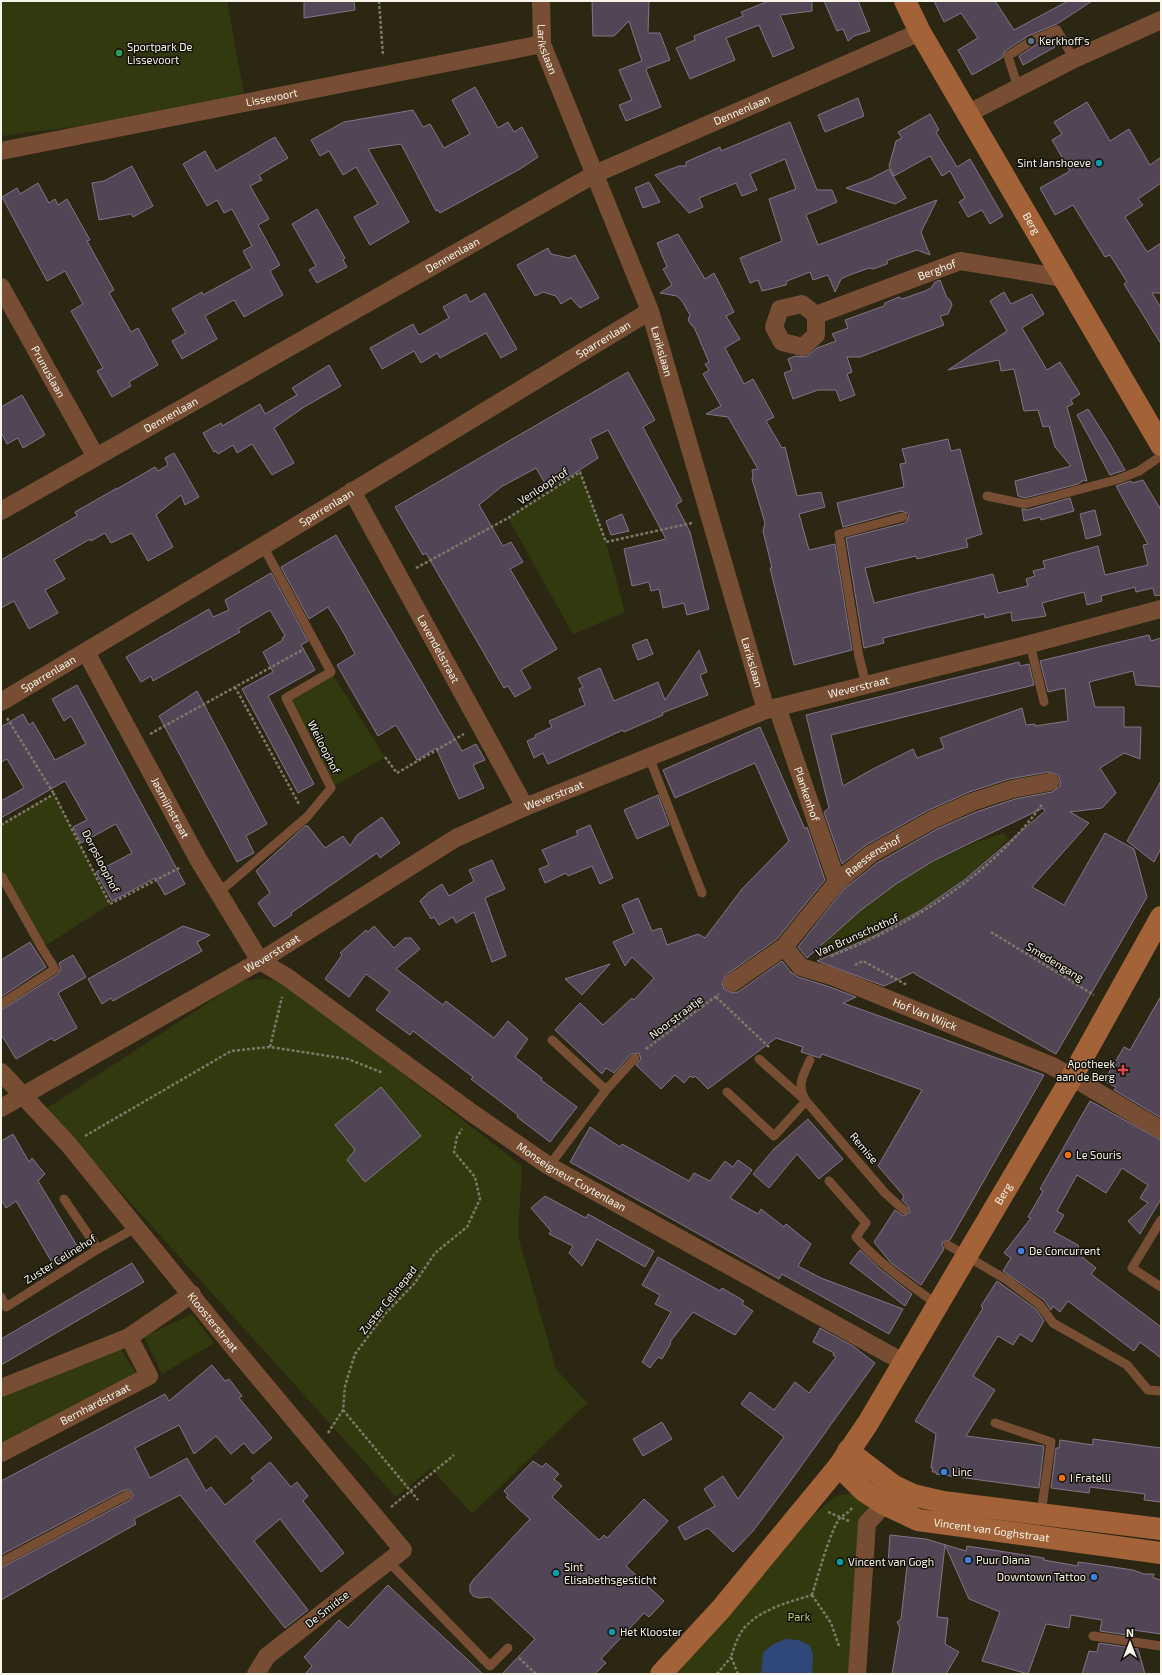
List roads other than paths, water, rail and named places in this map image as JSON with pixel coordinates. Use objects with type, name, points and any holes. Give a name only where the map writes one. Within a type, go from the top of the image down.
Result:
[{"type":"street","name":"Larikslaan","points":[[541,1],[542,44],[650,311],[709,520],[771,708]]},
{"type":"street","name":"Berg","points":[[905,1],[920,32],[969,113],[1161,445]]},
{"type":"street","points":[[969,113],[1074,59],[1161,20]]},
{"type":"street","name":"Dennenlaan","points":[[1,511],[595,174],[920,32]]},
{"type":"street","name":"Lissevoort","points":[[1,151],[542,44]]},
{"type":"street","name":"Berghof","points":[[816,314],[960,261],[1064,278]]},
{"type":"street","name":"Prunuslaan","points":[[1,287],[96,457]]},
{"type":"street","name":"Sparrenlaan","points":[[3,709],[86,652],[650,311]]},
{"type":"street","name":"Lavendelstraat","points":[[352,491],[525,807]]},
{"type":"street","name":"Weverstraat","points":[[1,1108],[260,961],[456,838],[525,807],[771,708],[1030,644],[1161,609]]},
{"type":"street","name":"Jasmijnstraat","points":[[86,652],[198,858],[260,961]]},
{"type":"street","name":"Plankenhof","points":[[771,708],[837,882]]},
{"type":"street","name":"Raessenshof","points":[[732,983],[784,947],[837,882],[871,854],[932,820],[972,802],[1012,789],[1050,782]]},
{"type":"street","name":"Berg","points":[[843,1458],[868,1423],[938,1305],[957,1250],[1072,1076],[1161,917]]},
{"type":"street","name":"Hof Van Wijck","points":[[784,947],[801,967],[834,977],[999,1044],[1072,1076],[1161,1130]]},
{"type":"street","name":"Monseigneur Cuytenlaan","points":[[260,961],[287,977],[472,1113],[549,1166],[903,1362]]},
{"type":"street","name":"Kloosterstraat","points":[[1,1072],[69,1145],[192,1294],[230,1343],[403,1550]]},
{"type":"street","points":[[1,1388],[128,1337],[192,1294]]},
{"type":"street","name":"Bernhardstraat","points":[[1,1453],[149,1376],[128,1337]]},
{"type":"street","points":[[661,1674],[721,1609],[843,1458]]},
{"type":"street","name":"Vincent van Goghstraat","points":[[843,1458],[877,1474],[900,1489],[913,1495],[1161,1553]]},
{"type":"street","name":"Vincent van Goghstraat","points":[[843,1458],[864,1491],[884,1504],[918,1520],[1161,1529]]},
{"type":"street","points":[[857,1674],[868,1522],[900,1489]]},
{"type":"street","name":"De Smidse","points":[[256,1674],[267,1656],[403,1550]]},
{"type":"lane","points":[[1018,88],[1008,56],[1031,41],[1057,30],[1074,59]]},
{"type":"lane","points":[[987,496],[1025,504],[1119,479],[1139,471],[1161,456]]},
{"type":"lane","points":[[866,684],[859,657],[839,534],[902,517]]},
{"type":"lane","name":"Weiloophof","points":[[218,893],[307,817],[331,788],[286,698],[332,672],[263,546]]},
{"type":"lane","points":[[1030,644],[1044,702]]},
{"type":"lane","points":[[650,757],[702,893]]},
{"type":"lane","points":[[1,1004],[55,969],[2,877]]},
{"type":"lane","points":[[552,1040],[606,1090]]},
{"type":"lane","points":[[549,1166],[606,1090],[635,1058]]},
{"type":"lane","name":"Remise","points":[[759,1059],[806,1101],[885,1193],[904,1210]]},
{"type":"lane","name":"Remise","points":[[806,1101],[801,1093],[800,1084],[810,1060]]},
{"type":"lane","points":[[727,1092],[774,1136],[806,1101]]},
{"type":"lane","points":[[829,1181],[866,1223],[856,1237],[866,1249],[896,1275],[938,1305]]},
{"type":"lane","points":[[64,1200],[98,1249]]},
{"type":"lane","points":[[1161,1220],[1132,1268],[1161,1287]]},
{"type":"lane","name":"Zuster Celinehof","points":[[1,1297],[6,1307],[98,1249],[137,1227]]},
{"type":"lane","points":[[957,1250],[1007,1280],[1040,1305],[1053,1323],[1127,1365],[1148,1390],[1161,1391]]},
{"type":"lane","points":[[995,1423],[1051,1442],[1040,1525]]},
{"type":"lane","points":[[1,1562],[128,1495]]},
{"type":"lane","points":[[388,1562],[490,1666],[508,1648]]},
{"type":"lane","points":[[1092,1636],[1161,1646]]},
{"type":"water","points":[[786,1639],[798,1640],[809,1645],[813,1654],[812,1674],[761,1674],[763,1653],[772,1645]]},
{"type":"place","name":"Kerkhoff's","points":[[1031,41]]},
{"type":"place","name":"Sportpark De Lissevoort","points":[[119,53]]},
{"type":"place","name":"Sint Janshoeve","points":[[1099,163]]},
{"type":"place","name":"Apotheek aan de Berg","points":[[1123,1070]]},
{"type":"place","name":"Le Souris","points":[[1068,1155]]},
{"type":"place","name":"De Concurrent","points":[[1021,1251]]},
{"type":"place","name":"Linc","points":[[944,1472]]},
{"type":"place","name":"I Fratelli","points":[[1062,1478]]},
{"type":"place","name":"Puur Diana","points":[[968,1560]]},
{"type":"place","name":"Vincent van Gogh","points":[[840,1562]]},
{"type":"place","name":"Sint Elisabethsgesticht","points":[[556,1573]]},
{"type":"place","name":"Downtown Tattoo","points":[[1094,1577]]},
{"type":"place","name":"Het Klooster","points":[[612,1632]]},
{"type":"park label","name":"Park","points":[[799,1617]]}]
